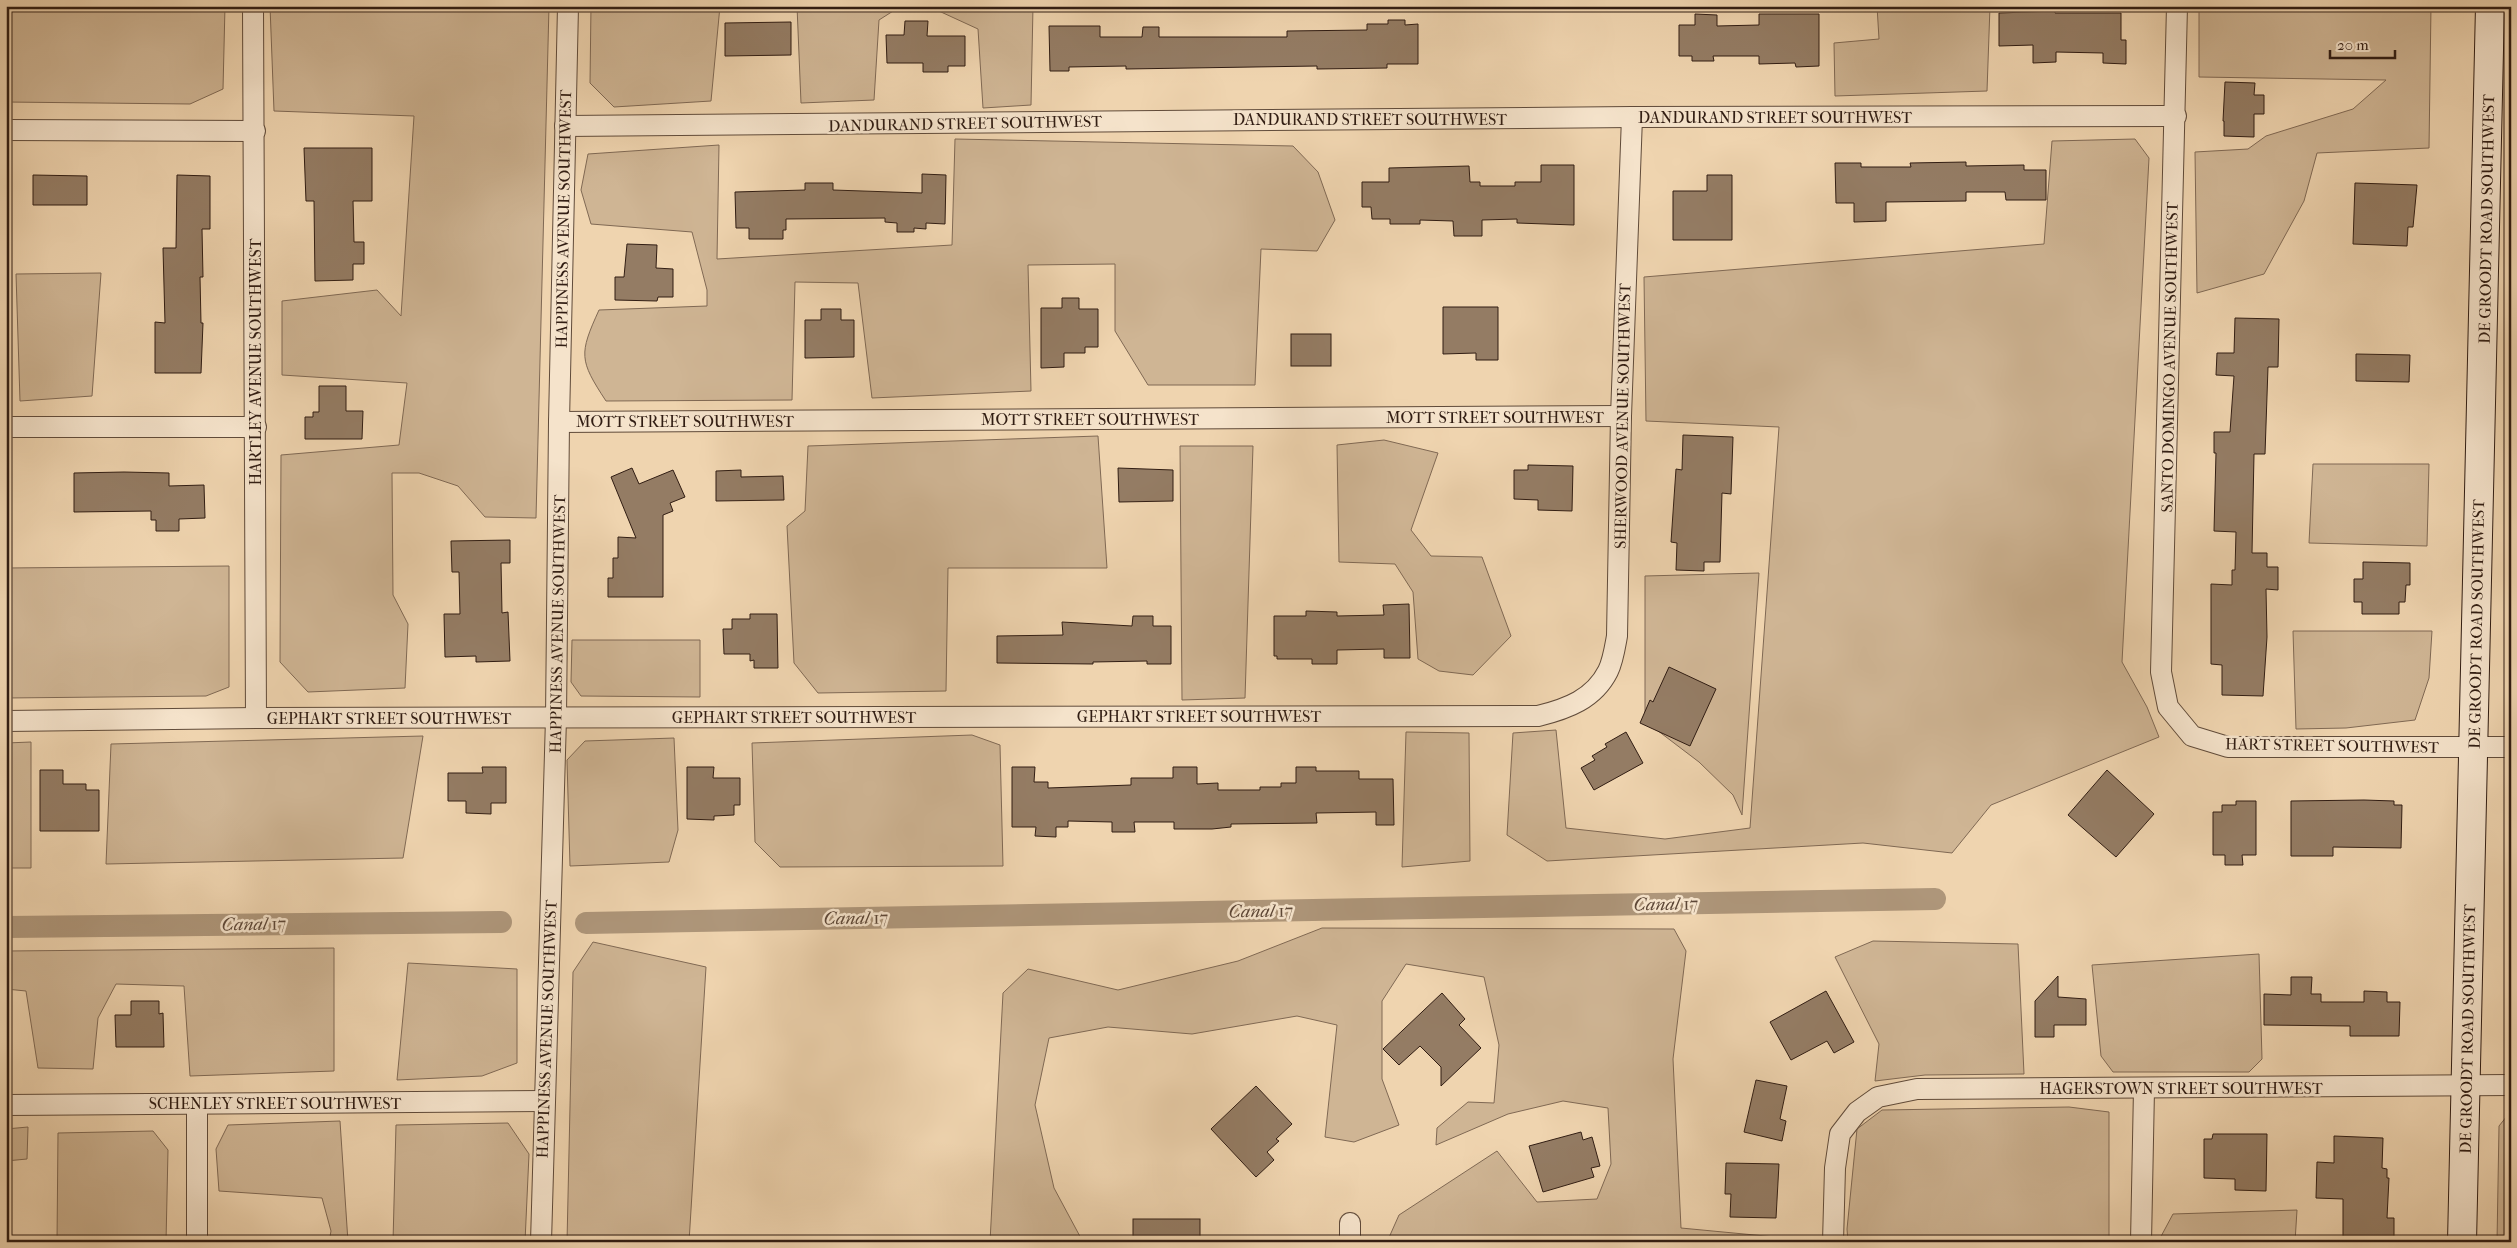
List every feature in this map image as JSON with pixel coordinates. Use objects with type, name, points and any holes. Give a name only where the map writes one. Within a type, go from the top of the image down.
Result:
[{"type":"street","name":"HARTLEY AVENUE SOUTHWEST","points":[[253,6],[256,718]]},
{"type":"street","name":"HAPPINESS AVENUE SOUTHWEST","points":[[541,1242],[543,1101],[556,718],[559,422],[568,6]]},
{"type":"street","name":"SANTO DOMINGO AVENUE SOUTHWEST","points":[[2168,707],[2161,672],[2176,116],[2177,6]]},
{"type":"street","name":"DE GROODT ROAD SOUTHWEST","points":[[2462,1242],[2490,6]]},
{"type":"street","name":"DANDURAND STREET SOUTHWEST","points":[[565,126],[1632,117],[2176,116]]},
{"type":"street","name":"SHERWOOD AVENUE SOUTHWEST","points":[[1580,701],[1594,691],[1608,670],[1617,636],[1621,416],[1632,117]]},
{"type":"street","points":[[6,130],[255,131]]},
{"type":"street","name":"MOTT STREET SOUTHWEST","points":[[559,422],[1621,416]]},
{"type":"street","points":[[6,426],[256,427]]},
{"type":"street","name":"GEPHART STREET SOUTHWEST","points":[[6,721],[256,718],[1538,716],[1563,710],[1580,701]]},
{"type":"street","name":"HART STREET SOUTHWEST","points":[[2168,707],[2192,736],[2228,747],[2511,747]]},
{"type":"street","name":"HAGERSTOWN STREET SOUTHWEST","points":[[1833,1242],[1835,1168],[1840,1134],[1857,1112],[1878,1096],[1917,1089],[2144,1089],[2511,1085]]},
{"type":"street","points":[[2141,1242],[2144,1089]]},
{"type":"street","name":"SCHENLEY STREET SOUTHWEST","points":[[6,1105],[543,1101]]},
{"type":"street","points":[[197,1104],[197,1242]]},
{"type":"shaded area","points":[[6,6],[225,6],[223,89],[190,104],[6,102]]},
{"type":"shaded area","points":[[270,6],[549,6],[536,518],[485,517],[458,486],[419,473],[392,473],[393,595],[408,624],[405,688],[308,692],[280,662],[281,455],[399,445],[407,383],[282,375],[282,301],[377,290],[401,316],[414,116],[274,111]]},
{"type":"shaded area","points":[[591,6],[720,6],[711,101],[614,107],[590,83]]},
{"type":"shaded area","points":[[797,6],[901,6],[879,20],[874,100],[801,103]]},
{"type":"shaded area","points":[[928,6],[1033,6],[1031,105],[983,108],[978,29]]},
{"type":"shaded area","points":[[1877,6],[1990,6],[1987,91],[1835,96],[1834,43],[1879,39]]},
{"type":"shaded area","points":[[2199,6],[2431,6],[2429,148],[2317,153],[2304,201],[2264,274],[2197,293],[2195,152],[2248,149],[2266,136],[2353,109],[2386,80],[2199,77]]},
{"type":"shaded area","points":[[955,139],[1293,146],[1318,172],[1335,220],[1317,251],[1261,249],[1255,385],[1148,385],[1115,331],[1115,264],[1028,265],[1031,391],[872,398],[858,283],[795,282],[792,400],[606,401],[591,376],[585,357],[585,347],[599,310],[707,306],[707,290],[692,232],[591,224],[581,190],[588,154],[719,145],[717,259],[952,245]]},
{"type":"shaded area","points":[[2135,139],[2149,158],[2122,662],[2147,707],[2159,737],[1991,805],[1952,853],[1863,843],[1547,861],[1507,835],[1513,733],[1556,730],[1566,828],[1665,839],[1750,828],[1779,427],[1646,421],[1644,277],[2044,244],[2052,141]]},
{"type":"shaded area","points":[[101,273],[92,396],[20,401],[16,274]]},
{"type":"shaded area","points":[[1098,436],[1107,568],[948,568],[946,691],[818,693],[794,663],[787,526],[805,511],[808,446]]},
{"type":"shaded area","points":[[1384,440],[1438,453],[1411,530],[1431,556],[1482,557],[1511,636],[1473,675],[1439,671],[1418,659],[1413,592],[1395,564],[1339,562],[1337,445]]},
{"type":"shaded area","points":[[1180,446],[1253,446],[1245,698],[1182,700]]},
{"type":"shaded area","points":[[2313,464],[2429,464],[2427,546],[2309,543]]},
{"type":"shaded area","points":[[229,566],[229,687],[206,696],[6,698],[6,568]]},
{"type":"shaded area","points":[[1759,573],[1742,815],[1733,795],[1699,762],[1645,721],[1645,576]]},
{"type":"shaded area","points":[[2293,631],[2432,631],[2429,678],[2415,720],[2346,728],[2296,729]]},
{"type":"shaded area","points":[[572,640],[700,640],[700,697],[581,696],[571,682]]},
{"type":"shaded area","points":[[1406,732],[1469,733],[1470,861],[1402,867]]},
{"type":"shaded area","points":[[972,735],[1000,745],[1003,866],[780,867],[755,842],[752,743]]},
{"type":"shaded area","points":[[423,736],[403,858],[106,864],[111,744]]},
{"type":"shaded area","points":[[674,738],[678,830],[669,862],[570,866],[567,760],[585,741]]},
{"type":"shaded area","points":[[31,742],[31,868],[6,868],[6,743]]},
{"type":"shaded area","points":[[2511,775],[2511,893],[2509,893],[2507,794]]},
{"type":"shaded area","points":[[1322,928],[1674,929],[1686,951],[1673,1059],[1681,1228],[1807,1240],[1807,1242],[1387,1242],[1399,1215],[1497,1151],[1537,1202],[1597,1199],[1611,1164],[1608,1108],[1563,1101],[1508,1114],[1436,1145],[1437,1128],[1468,1102],[1494,1103],[1499,1045],[1484,977],[1406,964],[1382,1001],[1382,1079],[1399,1125],[1354,1142],[1325,1137],[1337,1025],[1297,1016],[1192,1034],[1108,1027],[1049,1038],[1035,1105],[1054,1188],[1083,1242],[990,1242],[1003,993],[1028,969],[1118,990],[1238,961]]},
{"type":"shaded area","points":[[1873,941],[2018,944],[2024,1074],[1925,1075],[1875,1081],[1879,1044],[1835,957]]},
{"type":"shaded area","points":[[593,942],[706,967],[689,1242],[567,1242],[573,972]]},
{"type":"shaded area","points":[[334,948],[334,1071],[190,1076],[184,986],[116,984],[98,1018],[93,1069],[38,1068],[26,991],[6,989],[6,951]]},
{"type":"shaded area","points":[[2259,954],[2262,1059],[2249,1072],[2113,1072],[2101,1056],[2092,965]]},
{"type":"shaded area","points":[[408,963],[517,969],[517,1063],[482,1076],[397,1080]]},
{"type":"shaded area","points":[[2069,1107],[2109,1112],[2109,1242],[1848,1242],[1847,1229],[1857,1129],[1882,1110]]},
{"type":"shaded area","points":[[2511,1111],[2511,1242],[2497,1242],[2499,1126]]},
{"type":"shaded area","points":[[340,1121],[348,1242],[329,1242],[331,1231],[322,1198],[219,1191],[216,1149],[228,1125]]},
{"type":"shaded area","points":[[508,1123],[529,1154],[525,1242],[393,1242],[396,1125]]},
{"type":"shaded area","points":[[28,1127],[27,1159],[6,1161],[6,1129]]},
{"type":"shaded area","points":[[153,1131],[168,1150],[166,1242],[57,1242],[58,1133]]},
{"type":"shaded area","points":[[2297,1210],[2295,1242],[2158,1242],[2173,1214]]},
{"type":"building","points":[[2055,11],[2055,13],[2121,13],[2121,40],[2126,40],[2126,64],[2103,63],[2103,53],[2056,52],[2056,62],[2033,63],[2033,45],[1999,46],[1999,13]]},
{"type":"building","points":[[1695,14],[1717,15],[1717,26],[1759,25],[1759,14],[1819,14],[1819,66],[1796,67],[1795,63],[1759,64],[1759,56],[1713,56],[1714,61],[1692,61],[1692,56],[1679,56],[1679,25],[1695,25]]},
{"type":"building","points":[[1388,20],[1405,20],[1405,25],[1418,24],[1418,64],[1387,64],[1387,68],[1317,69],[1317,66],[1126,69],[1126,66],[1069,67],[1069,71],[1050,71],[1049,26],[1100,26],[1100,37],[1142,37],[1143,27],[1159,27],[1159,37],[1287,37],[1287,31],[1367,30],[1367,24],[1388,24]]},
{"type":"building","points":[[905,21],[928,21],[927,36],[965,36],[965,66],[948,66],[948,72],[923,72],[923,63],[887,63],[886,35],[904,35]]},
{"type":"building","points":[[791,22],[791,55],[725,56],[725,23]]},
{"type":"building","points":[[2225,82],[2255,83],[2254,95],[2264,95],[2264,114],[2254,114],[2254,137],[2224,136]]},
{"type":"building","points":[[304,148],[372,148],[372,201],[353,201],[354,242],[364,242],[364,264],[353,264],[353,280],[315,281],[314,201],[306,201]]},
{"type":"building","points":[[1966,162],[1966,166],[2024,165],[2024,170],[2046,170],[2046,200],[2006,200],[2005,192],[1966,192],[1966,201],[1886,202],[1886,221],[1854,222],[1854,203],[1836,203],[1835,163],[1861,163],[1861,167],[1911,167],[1910,163]]},
{"type":"building","points":[[1541,165],[1574,165],[1574,225],[1517,223],[1517,219],[1482,220],[1482,236],[1454,236],[1453,221],[1420,220],[1420,224],[1390,224],[1390,219],[1372,219],[1371,207],[1362,207],[1362,182],[1389,182],[1389,168],[1469,166],[1470,182],[1480,182],[1480,186],[1515,186],[1515,182],[1541,182]]},
{"type":"building","points":[[922,174],[946,175],[945,224],[926,223],[926,229],[914,228],[914,232],[897,232],[897,223],[885,222],[885,218],[786,219],[786,230],[783,230],[783,239],[749,239],[749,228],[736,228],[735,192],[805,190],[805,183],[833,183],[833,190],[922,193]]},
{"type":"building","points":[[33,175],[87,176],[87,205],[33,205]]},
{"type":"building","points":[[177,175],[210,176],[210,229],[202,229],[203,277],[200,277],[201,323],[203,323],[201,373],[155,373],[155,322],[165,323],[163,248],[176,248]]},
{"type":"building","points":[[1707,175],[1732,175],[1732,240],[1673,240],[1673,191],[1707,191]]},
{"type":"building","points":[[2355,183],[2417,185],[2413,227],[2408,227],[2407,246],[2353,244]]},
{"type":"building","points":[[627,244],[657,245],[656,268],[673,269],[673,297],[658,297],[657,301],[615,300],[615,277],[624,277]]},
{"type":"building","points":[[1062,298],[1079,298],[1079,309],[1098,309],[1098,347],[1085,347],[1085,353],[1064,353],[1064,367],[1041,368],[1041,308],[1062,308]]},
{"type":"building","points":[[1443,307],[1498,307],[1498,360],[1476,360],[1476,353],[1443,354]]},
{"type":"building","points":[[821,309],[841,309],[841,320],[854,320],[854,357],[805,358],[805,320],[821,320]]},
{"type":"building","points":[[2235,318],[2279,319],[2278,367],[2268,367],[2265,454],[2254,454],[2252,553],[2267,553],[2267,567],[2278,567],[2278,590],[2266,589],[2267,637],[2263,696],[2222,695],[2222,665],[2211,664],[2211,584],[2232,585],[2232,570],[2235,570],[2236,532],[2214,531],[2216,453],[2214,453],[2214,432],[2230,432],[2234,376],[2216,375],[2217,353],[2234,353]]},
{"type":"building","points":[[1291,334],[1331,334],[1331,366],[1291,366]]},
{"type":"building","points":[[2356,354],[2410,355],[2409,382],[2356,381]]},
{"type":"building","points":[[319,386],[346,386],[346,411],[363,411],[362,439],[305,439],[305,417],[313,417],[313,412],[319,412]]},
{"type":"building","points":[[1683,435],[1733,437],[1731,494],[1722,493],[1720,562],[1704,562],[1704,571],[1676,570],[1677,543],[1671,542],[1676,469],[1682,470]]},
{"type":"building","points":[[1528,465],[1573,466],[1572,511],[1538,510],[1538,500],[1514,499],[1514,470],[1528,470]]},
{"type":"building","points":[[632,468],[639,484],[673,470],[685,497],[670,503],[673,511],[663,515],[663,597],[608,597],[608,578],[613,578],[613,558],[618,558],[618,537],[636,538],[611,477]]},
{"type":"building","points":[[1118,468],[1173,470],[1173,501],[1119,502]]},
{"type":"building","points":[[741,470],[741,477],[783,476],[784,500],[716,501],[716,471]]},
{"type":"building","points":[[74,473],[169,473],[169,486],[204,485],[205,518],[179,519],[179,531],[156,531],[156,520],[151,520],[151,511],[74,512]]},
{"type":"building","points":[[510,540],[510,563],[501,563],[502,613],[508,612],[510,661],[476,662],[476,656],[445,657],[444,614],[460,614],[459,572],[452,572],[451,541]]},
{"type":"building","points":[[2363,562],[2410,563],[2410,585],[2406,585],[2405,602],[2399,602],[2399,614],[2362,614],[2362,602],[2354,602],[2354,579],[2363,579]]},
{"type":"building","points":[[1409,604],[1410,658],[1384,658],[1384,649],[1337,650],[1337,664],[1312,664],[1312,659],[1277,659],[1277,656],[1274,656],[1274,616],[1306,616],[1306,611],[1337,612],[1337,616],[1384,615],[1383,605]]},
{"type":"building","points":[[750,614],[777,614],[778,668],[754,668],[754,660],[750,661],[750,654],[724,654],[723,629],[732,629],[732,619],[750,619]]},
{"type":"building","points":[[1133,616],[1153,616],[1153,626],[1171,626],[1171,664],[1147,664],[1147,661],[1093,662],[1093,664],[997,663],[997,636],[1063,635],[1062,622],[1132,626]]},
{"type":"building","points":[[1669,667],[1716,689],[1690,746],[1640,723],[1650,700],[1653,702]]},
{"type":"building","points":[[1626,732],[1643,763],[1594,790],[1581,768],[1595,760],[1592,756],[1607,747],[1605,744]]},
{"type":"building","points":[[482,767],[506,767],[506,803],[491,803],[491,814],[466,813],[466,801],[448,801],[448,773],[483,773]]},
{"type":"building","points":[[687,767],[714,767],[713,778],[740,778],[740,805],[734,805],[734,815],[714,816],[714,820],[687,819]]},
{"type":"building","points":[[1012,767],[1035,767],[1034,782],[1048,782],[1048,788],[1131,785],[1131,778],[1173,778],[1173,767],[1197,767],[1197,784],[1218,783],[1218,790],[1260,790],[1260,787],[1281,787],[1281,783],[1296,783],[1296,767],[1316,767],[1316,771],[1359,771],[1359,779],[1393,779],[1394,825],[1376,825],[1376,812],[1316,813],[1317,823],[1231,824],[1231,827],[1212,829],[1174,829],[1174,822],[1134,822],[1135,832],[1112,832],[1112,822],[1068,821],[1068,827],[1056,827],[1056,837],[1035,836],[1036,827],[1012,827]]},
{"type":"building","points":[[40,770],[63,770],[63,784],[86,784],[86,790],[99,790],[99,831],[40,831]]},
{"type":"building","points":[[2107,770],[2154,814],[2116,857],[2068,815]]},
{"type":"building","points":[[2236,801],[2256,801],[2256,855],[2242,855],[2243,865],[2225,865],[2225,855],[2213,855],[2213,812],[2222,812],[2222,805],[2236,805]]},
{"type":"building","points":[[2291,801],[2394,801],[2394,805],[2402,805],[2401,848],[2333,847],[2333,856],[2291,856]]},
{"type":"building","points":[[2058,976],[2058,997],[2086,999],[2086,1025],[2054,1025],[2054,1037],[2035,1037],[2035,1001]]},
{"type":"building","points":[[2291,977],[2312,977],[2311,994],[2321,994],[2321,1002],[2364,1002],[2364,991],[2387,992],[2387,1002],[2400,1002],[2399,1036],[2350,1036],[2350,1026],[2264,1025],[2264,994],[2291,995]]},
{"type":"building","points":[[1826,991],[1854,1042],[1834,1053],[1827,1041],[1791,1060],[1770,1022]]},
{"type":"building","points":[[1442,993],[1465,1019],[1459,1025],[1481,1048],[1441,1086],[1441,1067],[1420,1046],[1399,1065],[1383,1049]]},
{"type":"building","points":[[131,1001],[159,1001],[159,1014],[163,1013],[164,1047],[116,1047],[115,1015],[131,1015]]},
{"type":"building","points":[[1756,1080],[1787,1086],[1780,1119],[1786,1121],[1782,1141],[1744,1132]]},
{"type":"building","points":[[1256,1086],[1292,1124],[1276,1139],[1279,1141],[1267,1152],[1274,1160],[1256,1177],[1211,1129]]},
{"type":"building","points":[[1581,1132],[1583,1140],[1592,1137],[1600,1166],[1591,1168],[1594,1177],[1543,1192],[1529,1146]]},
{"type":"building","points":[[2213,1134],[2267,1134],[2266,1191],[2235,1190],[2235,1179],[2204,1178],[2204,1139],[2212,1139]]},
{"type":"building","points":[[2334,1136],[2383,1138],[2382,1168],[2387,1169],[2387,1178],[2389,1178],[2387,1218],[2394,1218],[2394,1242],[2343,1242],[2343,1199],[2316,1198],[2317,1162],[2334,1163]]},
{"type":"building","points":[[1726,1163],[1779,1164],[1776,1218],[1730,1217],[1731,1194],[1725,1194]]},
{"type":"building","points":[[1133,1219],[1200,1219],[1200,1242],[1133,1242]]},
{"type":"waterway","name":"Canal 17","points":[[586,923],[1935,899]]},
{"type":"waterway","name":"Canal 17","points":[[6,927],[501,922]]}]
